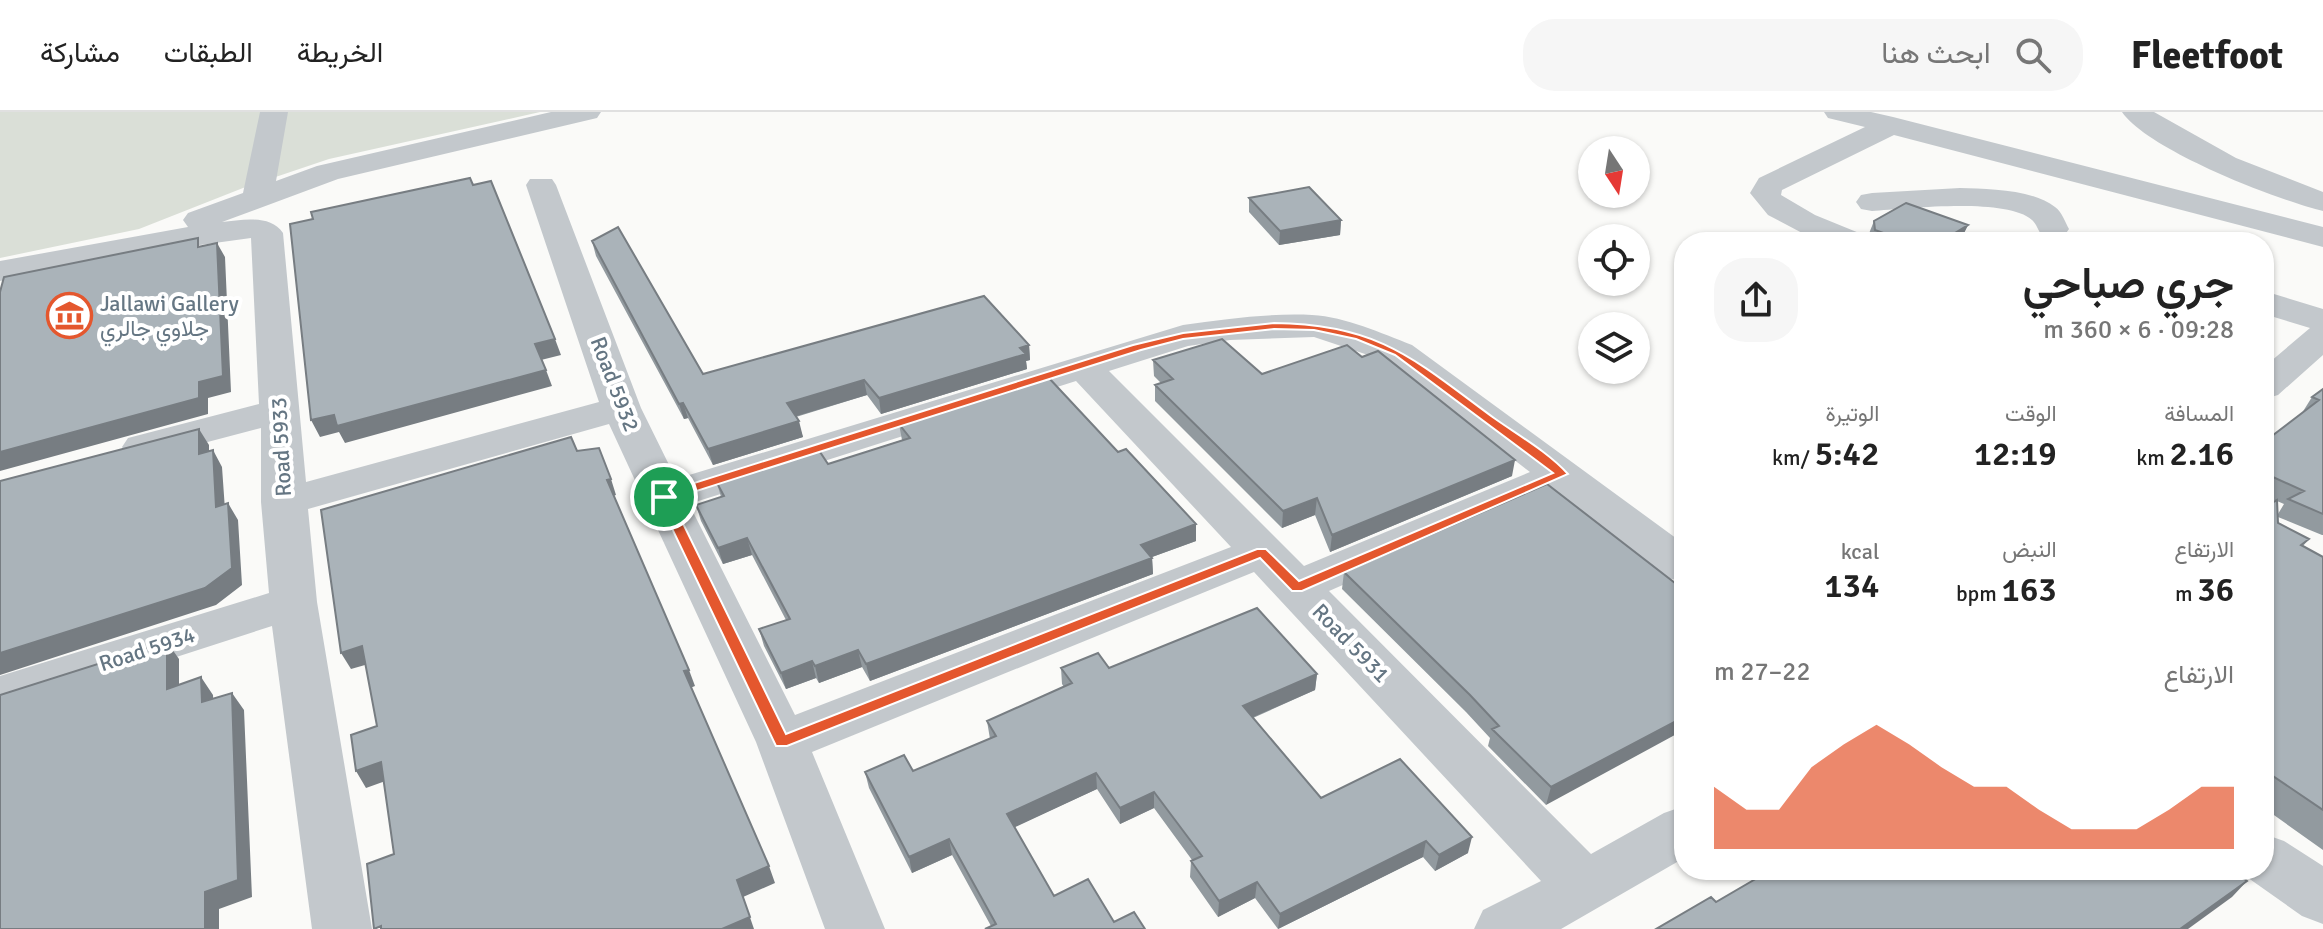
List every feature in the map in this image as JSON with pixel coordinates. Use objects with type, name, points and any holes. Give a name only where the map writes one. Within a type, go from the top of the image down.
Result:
[{"type":"street","points":[[258,195],[274,112]]},
{"type":"street","points":[[149,242],[258,195],[386,157],[587,112]]},
{"type":"street","points":[[1838,112],[2323,237]]},
{"type":"street","points":[[2136,112],[2202,154],[2259,180],[2323,202]]},
{"type":"street","points":[[1830,232],[1767,201],[1765,193],[1770,184],[1893,125]]},
{"type":"street","name":"Road 5932","points":[[541,185],[621,408],[782,742],[855,929]]},
{"type":"street","points":[[1872,202],[1940,199],[2014,202],[2045,214],[2052,232]]},
{"type":"street","name":"Road 5933","points":[[0,271],[149,242],[251,228],[267,233],[280,411],[283,502],[293,602],[342,929]]},
{"type":"street","points":[[2274,305],[2323,321]]},
{"type":"street","points":[[664,497],[1183,336],[1230,329],[1314,326],[1359,337],[1399,353],[1674,559]]},
{"type":"street","points":[[2274,378],[2323,336]]},
{"type":"street","name":"Road 5931","points":[[1082,365],[1585,887]]},
{"type":"street","points":[[283,502],[621,408]]},
{"type":"street","points":[[103,458],[280,411]]},
{"type":"street","points":[[1297,587],[1562,474]]},
{"type":"street","points":[[782,742],[1262,552]]},
{"type":"street","name":"Road 5934","points":[[0,695],[293,602]]},
{"type":"street","points":[[1504,929],[1585,887],[1674,835]]},
{"type":"street","points":[[2274,865],[2323,898]]},
{"type":"shaded area","points":[[0,112],[540,112],[329,159],[243,188],[139,229],[0,258]]},
{"type":"building","points":[[470,178],[473,185],[491,181],[555,339],[535,344],[546,370],[337,426],[334,415],[311,420],[290,224],[313,219],[311,212]]},
{"type":"building","points":[[1309,187],[1341,220],[1280,231],[1249,198]]},
{"type":"building","points":[[1906,203],[1968,225],[1956,232],[1880,232],[1875,230],[1874,221]]},
{"type":"building","points":[[618,227],[703,374],[984,296],[1029,345],[1020,348],[1026,354],[879,398],[864,380],[787,403],[799,421],[708,449],[683,403],[679,404],[592,241]]},
{"type":"building","points":[[198,238],[198,247],[217,243],[223,376],[199,382],[199,398],[0,452],[0,292],[4,277]]},
{"type":"building","points":[[1222,339],[1262,374],[1347,345],[1362,357],[1378,351],[1515,460],[1332,535],[1317,498],[1283,511],[1155,385],[1173,379],[1153,360]]},
{"type":"building","points":[[1048,377],[1118,452],[1126,449],[1196,524],[1141,545],[1152,558],[866,664],[858,650],[815,666],[812,661],[781,673],[759,629],[790,619],[747,538],[718,548],[696,505],[724,496],[717,483],[818,449],[828,464],[910,438],[899,424]]},
{"type":"building","points":[[2323,389],[2323,514],[2288,499],[2304,491],[2274,478],[2274,434],[2319,400],[2312,397]]},
{"type":"building","points":[[199,429],[199,454],[213,450],[216,507],[228,503],[232,568],[205,588],[0,653],[0,481]]},
{"type":"building","points":[[571,437],[577,451],[599,448],[611,479],[607,480],[689,670],[684,671],[769,866],[737,880],[750,917],[722,929],[381,929],[381,926],[374,929],[367,864],[394,854],[381,762],[356,771],[351,735],[377,726],[362,646],[341,653],[321,510]]},
{"type":"building","points":[[1547,484],[1674,582],[1674,722],[1551,787],[1492,729],[1499,726],[1470,695],[1344,572]]},
{"type":"building","points":[[2277,500],[2278,523],[2309,539],[2301,545],[2323,557],[2323,810],[2274,777],[2274,502]]},
{"type":"building","points":[[1257,608],[1317,674],[1243,706],[1321,798],[1400,759],[1472,837],[1439,855],[1426,841],[1280,914],[1257,882],[1219,901],[1191,861],[1202,856],[1154,792],[1120,808],[1096,773],[1007,814],[1054,896],[1088,879],[1114,922],[1134,912],[1145,929],[985,929],[996,924],[949,839],[909,857],[865,772],[904,755],[913,771],[996,736],[987,721],[1072,683],[1061,668],[1098,653],[1109,668]]},
{"type":"building","points":[[167,642],[167,689],[201,677],[202,702],[232,693],[238,880],[205,892],[205,929],[0,929],[0,695]]},
{"type":"building","points":[[1754,880],[2247,881],[2180,929],[1656,929],[1711,897],[1716,902]]},
{"type":"place","name":"Jallawi Gallery جلاوي جالري","points":[[69,316]]},
{"type":"route","points":[[1274,326],[1314,326],[1359,337],[1399,353],[1562,474],[1297,587],[1262,552],[782,742],[664,497],[1137,348],[1183,336],[1274,326]]}]
